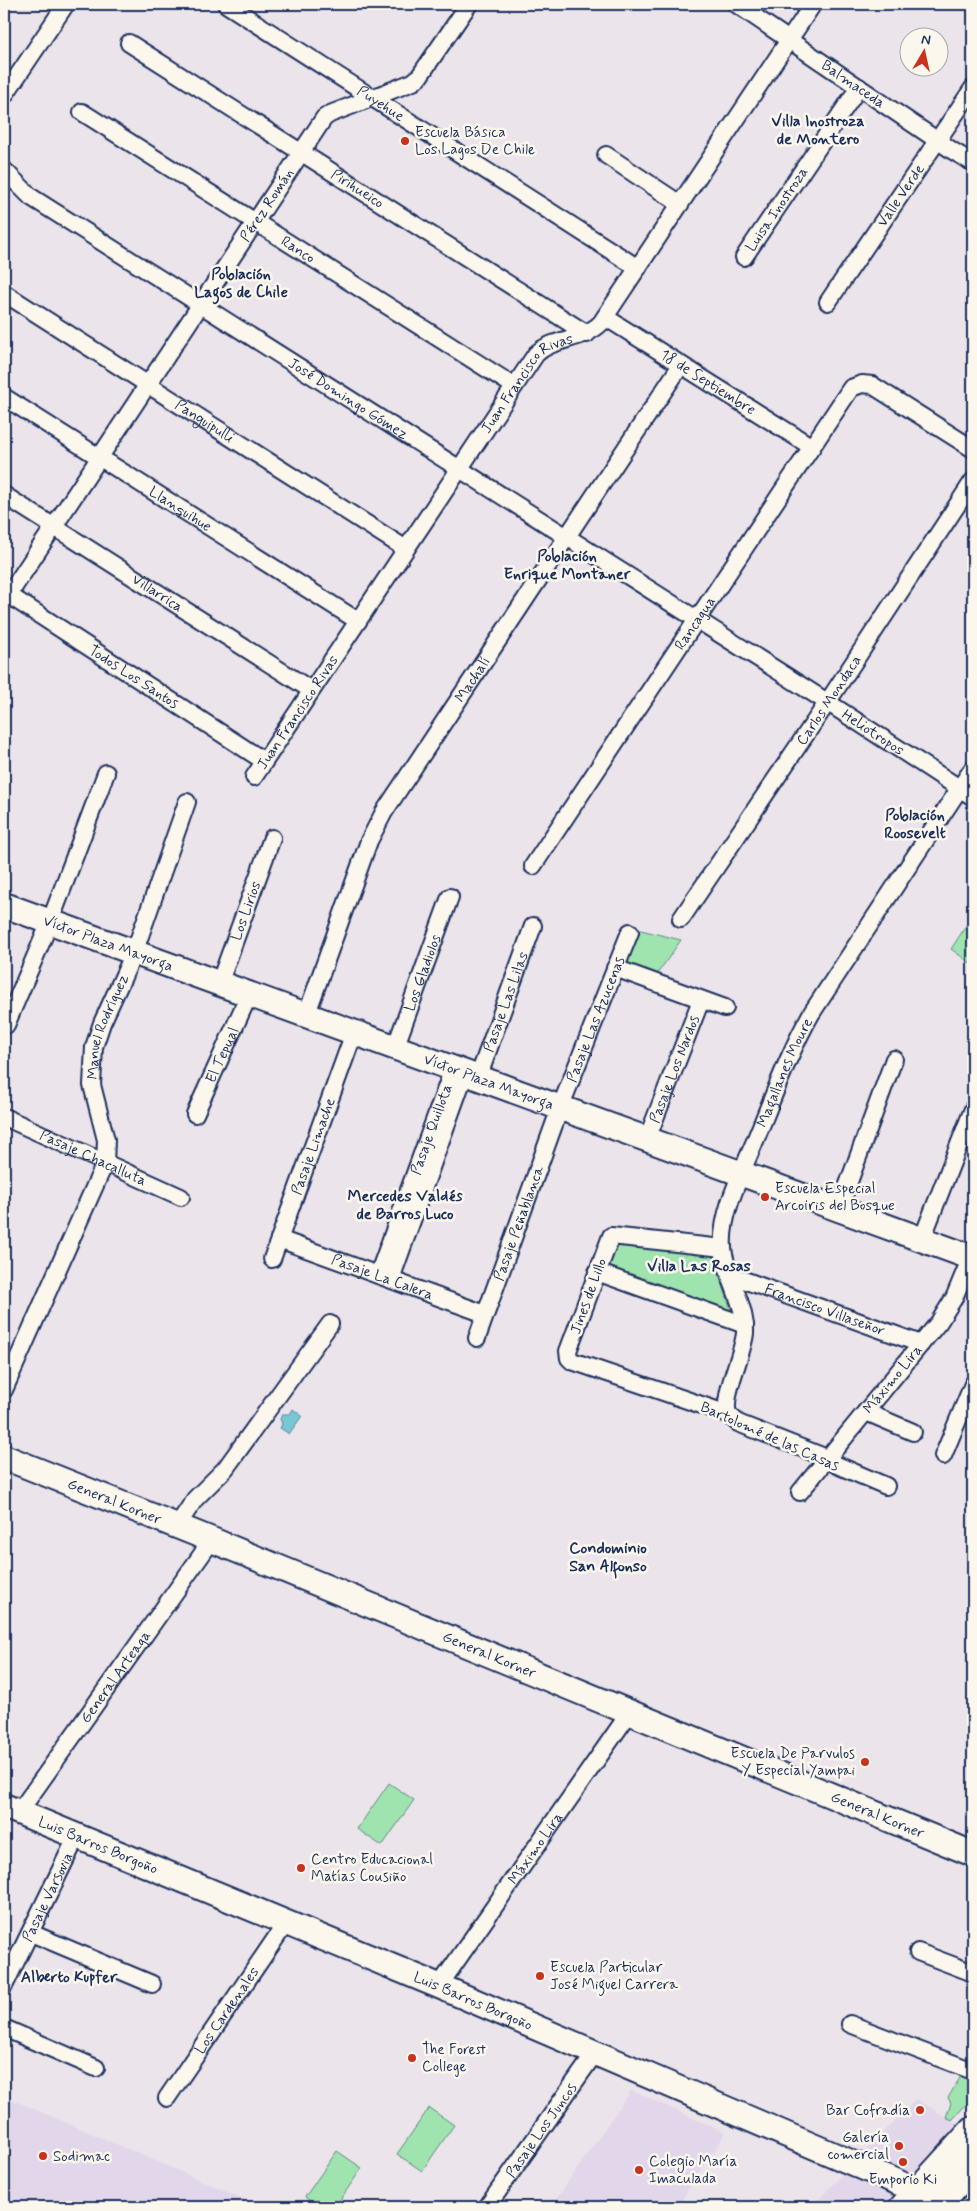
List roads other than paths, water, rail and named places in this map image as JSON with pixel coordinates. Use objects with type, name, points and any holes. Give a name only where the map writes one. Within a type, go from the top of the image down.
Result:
[{"type":"main road","points":[[926,2204],[973,2130]]},
{"type":"main road","points":[[926,2204],[973,2166]]},
{"type":"street","points":[[4,96],[66,4]]},
{"type":"street","name":"Puyehue","points":[[226,4],[638,268]]},
{"type":"street","name":"Pérez Román","points":[[5,596],[54,527],[301,152],[327,116],[407,86],[419,77],[468,4]]},
{"type":"street","name":"Balmaceda","points":[[736,4],[973,163]]},
{"type":"street","name":"Juan Francisco Rivas","points":[[254,777],[514,386],[540,350],[587,334],[596,328],[638,268],[813,4]]},
{"type":"street","name":"Pirihueico","points":[[130,43],[587,334]]},
{"type":"street","name":"Luisa Inostroza","points":[[744,257],[859,87]]},
{"type":"street","name":"Valle Verde","points":[[828,302],[973,88]]},
{"type":"street","name":"Ranco","points":[[82,112],[514,386]]},
{"type":"street","points":[[606,155],[680,204]]},
{"type":"street","name":"José Domingo Gómez","points":[[4,170],[31,197],[697,620]]},
{"type":"street","name":"Panguipulli","points":[[4,293],[406,548]]},
{"type":"street","name":"18 de Septiembre","points":[[605,316],[812,447]]},
{"type":"street","name":"Machalí","points":[[306,1016],[378,822],[681,365]]},
{"type":"street","name":"Rancagua","points":[[533,866],[851,388],[862,384],[872,385],[973,449]]},
{"type":"street","name":"Llanquihue","points":[[4,397],[358,621]]},
{"type":"street","name":"Carlos Mondaca","points":[[681,919],[973,481]]},
{"type":"street","name":"Villarrica","points":[[4,495],[311,690]]},
{"type":"street","name":"Todos Los Santos","points":[[5,596],[264,761]]},
{"type":"street","name":"Heliotropos","points":[[697,620],[966,793]]},
{"type":"street","name":"Magallanes Moure","points":[[728,1414],[727,1402],[744,1340],[744,1325],[723,1248],[724,1222],[742,1174],[790,1056],[806,1023],[966,793],[973,768]]},
{"type":"street","points":[[6,1025],[50,922],[106,773]]},
{"type":"street","name":"Manuel Rodríguez","points":[[4,1390],[106,1163],[106,1140],[92,1085],[92,1060],[97,1035],[134,953],[187,802]]},
{"type":"street","name":"Los Lirios","points":[[219,984],[272,838]]},
{"type":"street","name":"Los Gladiolos","points":[[395,1048],[450,897]]},
{"type":"street","name":"Víctor Plaza Mayorga","points":[[4,905],[972,1257]]},
{"type":"street","name":"Pasaje Las Lilas","points":[[465,1074],[533,926]]},
{"type":"street","name":"Pasaje Las Azucenas","points":[[560,1108],[630,932]]},
{"type":"street","name":"Pasaje Los Nardos","points":[[615,968],[725,1008]]},
{"type":"street","name":"El Tepual","points":[[195,1114],[249,995]]},
{"type":"street","name":"Pasaje Los Nardos","points":[[647,1139],[701,1000]]},
{"type":"street","name":"Pasaje Limache","points":[[272,1259],[354,1033]]},
{"type":"street","points":[[838,1209],[894,1059]]},
{"type":"street","name":"Pasaje Quillota","points":[[384,1277],[465,1074]]},
{"type":"street","name":"Pasaje Peñablanca","points":[[477,1338],[560,1108]]},
{"type":"street","points":[[922,1239],[973,1109]]},
{"type":"street","name":"Pasaje Chacalluta","points":[[4,1117],[181,1197]]},
{"type":"street","name":"Jines de Lillo","points":[[569,1358],[568,1351],[611,1236],[723,1248]]},
{"type":"street","name":"Pasaje La Calera","points":[[279,1239],[486,1314]]},
{"type":"street","name":"Máximo Lira","points":[[800,1492],[939,1322],[954,1298],[972,1257]]},
{"type":"street","points":[[597,1272],[744,1325]]},
{"type":"street","name":"Francisco Villaseñor","points":[[730,1275],[922,1344]]},
{"type":"street","points":[[177,1526],[195,1499],[226,1469],[330,1324]]},
{"type":"street","name":"Bartolomé de las Casas","points":[[569,1358],[572,1361],[728,1414],[738,1423],[827,1458],[837,1465],[886,1486]]},
{"type":"street","points":[[943,1456],[973,1384]]},
{"type":"street","points":[[866,1412],[913,1432]]},
{"type":"street","name":"General Korner","points":[[4,1457],[212,1540],[973,1854]]},
{"type":"street","name":"General Arteaga","points":[[11,1809],[212,1540]]},
{"type":"street","name":"Máximo Lira","points":[[439,1986],[630,1712]]},
{"type":"street","name":"Luis Barros Borgoño","points":[[11,1809],[439,1986],[595,2053],[926,2204]]},
{"type":"street","name":"Pasaje Varsovia","points":[[4,1986],[77,1836]]},
{"type":"street","name":"Los Cardenales","points":[[167,2098],[286,1923]]},
{"type":"street","points":[[31,1933],[152,1984]]},
{"type":"street","points":[[918,1952],[973,1973]]},
{"type":"street","points":[[850,2024],[973,2071]]},
{"type":"street","points":[[4,2028],[96,2068]]},
{"type":"street","name":"Pasaje Los Juncos","points":[[487,2207],[595,2053]]},
{"type":"water","points":[[293,1409],[302,1416],[289,1434],[280,1428],[282,1424],[280,1419],[282,1414],[290,1414]]},
{"type":"place","name":"Escuela Básica Los Lagos De Chile","points":[[405,141]]},
{"type":"place","name":"Escuela Especial Arcoiris del Bosque","points":[[765,1197]]},
{"type":"place","name":"Escuela De Parvulos Y Especial Yampai","points":[[865,1762]]},
{"type":"place","name":"Centro Educacional Matías Cousiño","points":[[301,1868]]},
{"type":"place","name":"Escuela Particular José Miguel Carrera","points":[[540,1976]]},
{"type":"place","name":"The Forest College","points":[[412,2058]]},
{"type":"place","name":"Bar Cofradía","points":[[920,2110]]},
{"type":"place","name":"Galería comercial","points":[[899,2146]]},
{"type":"place","name":"Sodimac","points":[[43,2156]]},
{"type":"place","name":"Emporio Ki","points":[[903,2162]]},
{"type":"place","name":"Colegio María Imaculada","points":[[639,2170]]},
{"type":"district","name":"Villa Inostroza de Montero","points":[[818,129]]},
{"type":"district","name":"Población Lagos de Chile","points":[[241,282]]},
{"type":"district","name":"Población Enrique Montaner","points":[[567,564]]},
{"type":"district","name":"Población Roosevelt","points":[[915,823]]},
{"type":"district","name":"Mercedes Valdés de Barros Luco","points":[[405,1204]]},
{"type":"district","name":"Villa Las Rosas","points":[[699,1265]]},
{"type":"district","name":"Condominio San Alfonso","points":[[608,1556]]},
{"type":"district","name":"Alberto Kupfer","points":[[69,1976]]}]
